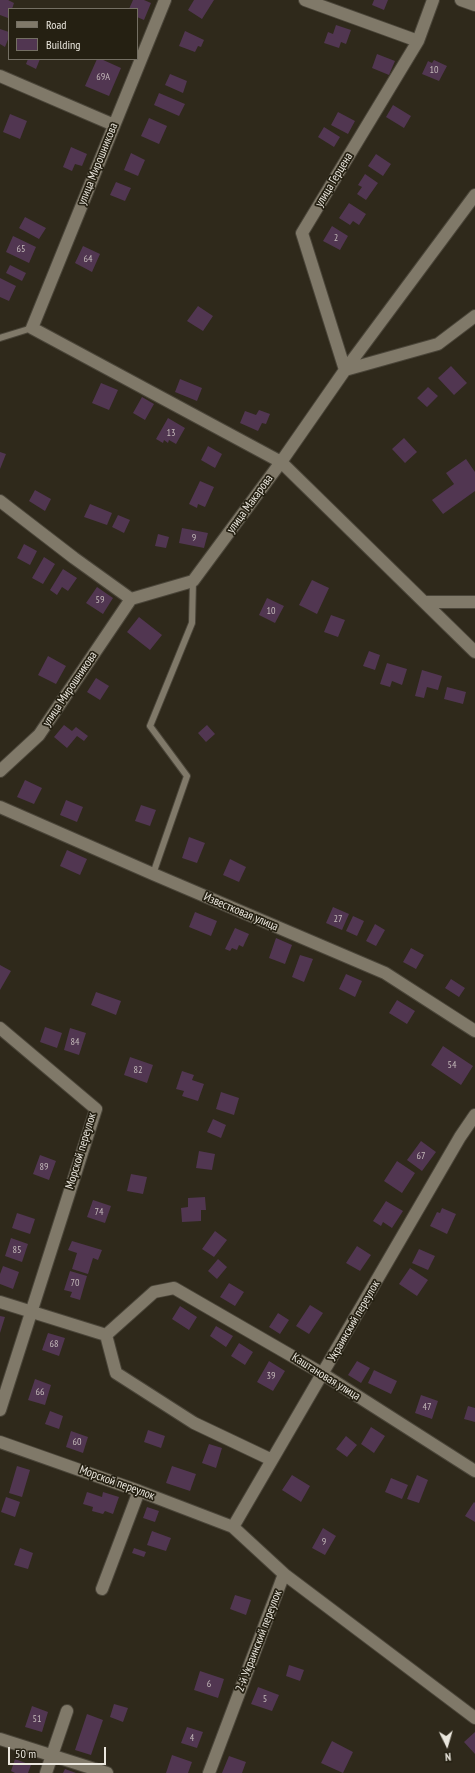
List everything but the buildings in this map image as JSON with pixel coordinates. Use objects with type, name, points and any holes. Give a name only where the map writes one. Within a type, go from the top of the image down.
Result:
[{"type":"street","name":"улица Мирошникова","points":[[32,328],[164,0]]},
{"type":"street","points":[[306,0],[418,40]]},
{"type":"street","name":"улица Герцена","points":[[345,370],[302,233],[418,40],[433,0]]},
{"type":"street","points":[[461,0],[475,5]]},
{"type":"street","points":[[0,76],[114,125]]},
{"type":"street","points":[[32,328],[281,462],[345,370],[475,195]]},
{"type":"street","points":[[345,370],[438,344],[475,316]]},
{"type":"street","name":"улица Макарова","points":[[193,581],[281,462],[475,652]]},
{"type":"street","points":[[0,501],[74,558],[131,598],[193,581]]},
{"type":"street","name":"улица Мирошникова","points":[[0,771],[39,735],[131,598]]},
{"type":"street","points":[[424,602],[475,602]]},
{"type":"street","name":"Известковая улица","points":[[0,807],[385,973],[475,1031]]},
{"type":"street","name":"Морской переулок","points":[[0,1028],[96,1109],[0,1410]]},
{"type":"street","name":"Украинский переулок","points":[[233,1527],[456,1144],[475,1115]]},
{"type":"street","name":"Каштановая улица","points":[[106,1335],[154,1292],[174,1288],[323,1374],[475,1471]]},
{"type":"street","points":[[0,1302],[106,1335],[116,1373],[194,1423],[272,1460]]},
{"type":"street","name":"Морской переулок","points":[[0,1442],[139,1491],[233,1527]]},
{"type":"street","points":[[102,1588],[139,1491]]},
{"type":"street","name":"2-й Украинский переулок","points":[[209,1773],[284,1574],[233,1527]]},
{"type":"street","points":[[284,1574],[475,1718]]},
{"type":"street","points":[[46,1773],[67,1711]]},
{"type":"street","points":[[0,1739],[107,1773]]},
{"type":"lane","points":[[0,338],[32,328]]},
{"type":"lane","points":[[153,874],[188,776],[150,726],[192,623],[193,581]]}]
